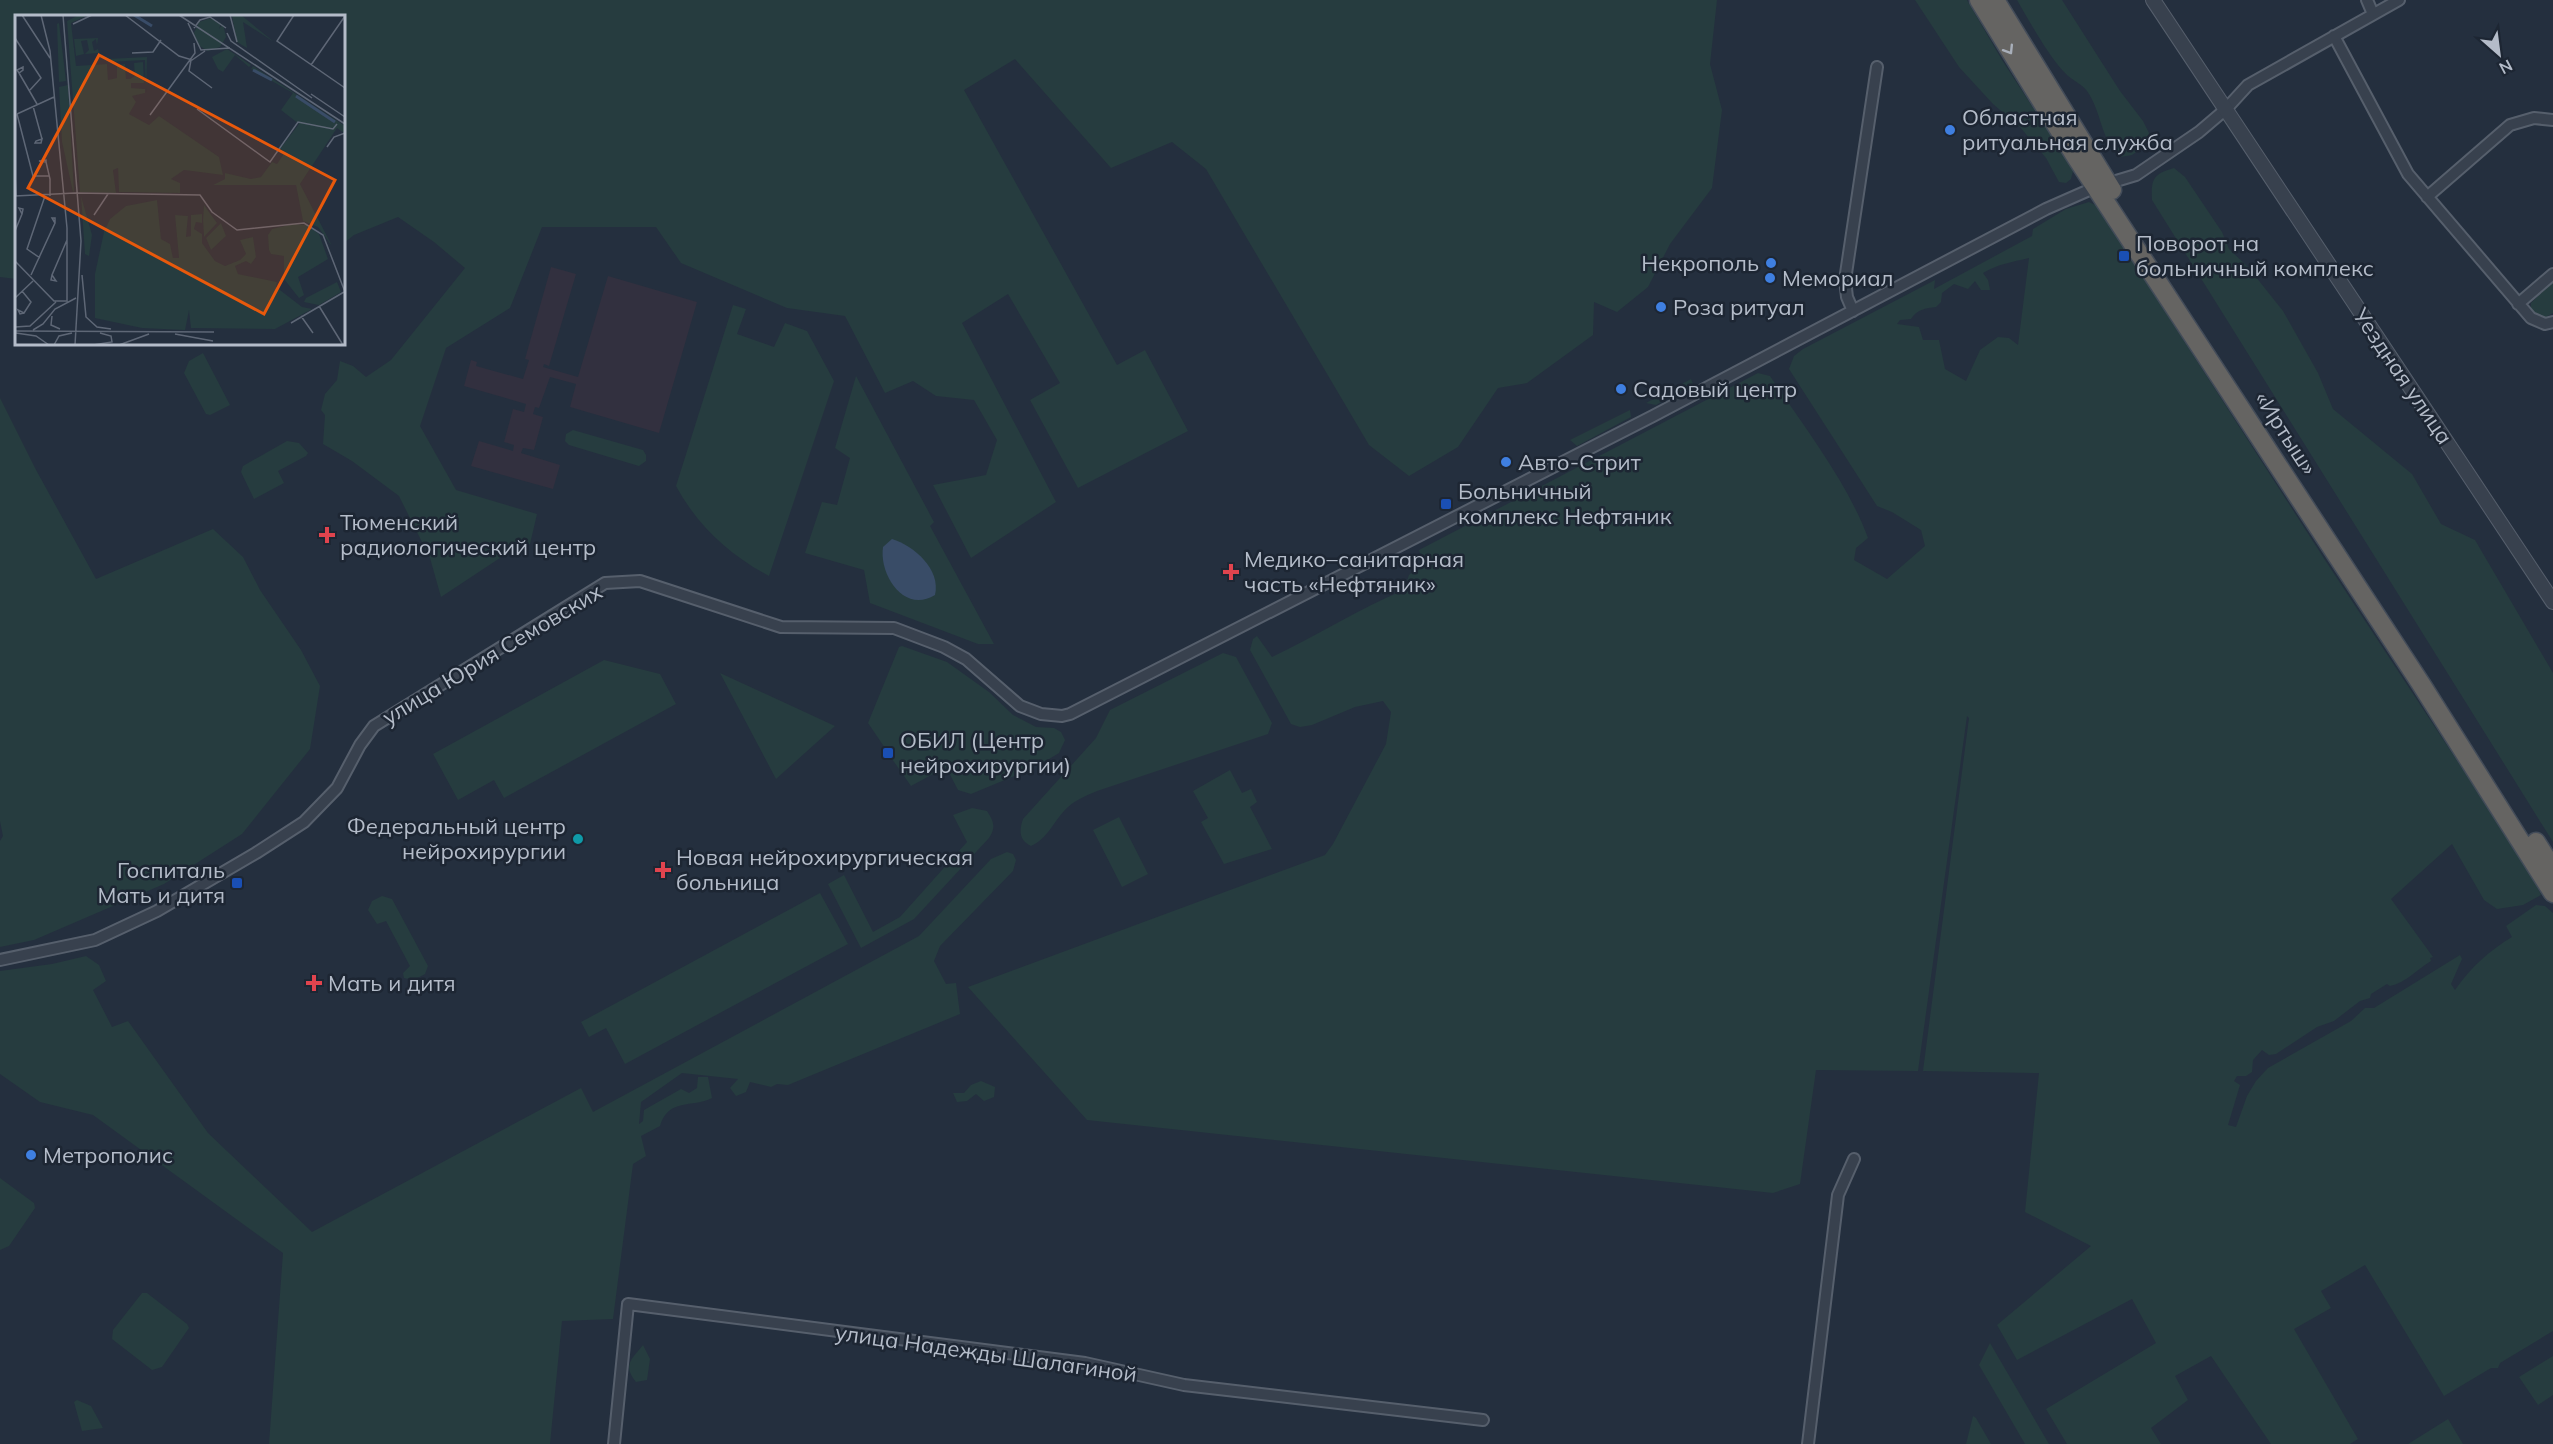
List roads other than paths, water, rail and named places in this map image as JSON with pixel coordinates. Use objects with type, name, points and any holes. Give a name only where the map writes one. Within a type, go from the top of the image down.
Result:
[{"type":"highway","name":"«Иртыш»","points":[[1979,0],[2425,667],[2553,869]]},
{"type":"highway","name":"«Иртыш»","points":[[1995,0],[2103,186],[2553,893]]},
{"type":"street","name":"Уездная улица","points":[[2153,0],[2553,603]]},
{"type":"street","points":[[2367,0],[2373,14]]},
{"type":"street","points":[[1876,67],[1845,280],[1847,297],[1853,311],[2046,209],[2136,175],[2199,132],[2226,109],[2248,85],[2399,0]]},
{"type":"street","points":[[2334,36],[2397,155],[2427,197],[2518,304],[2537,323],[2553,322]]},
{"type":"street","points":[[2427,197],[2510,125],[2534,118],[2553,120]]},
{"type":"street","points":[[2518,304],[2553,274]]},
{"type":"street","name":"улица Юрия Семовских","points":[[0,960],[94,940],[157,911],[256,853],[304,822],[337,788],[360,745],[374,726],[605,583],[640,581],[781,627],[894,628],[944,647],[966,659],[1020,706],[1041,714],[1062,716],[1070,714],[1853,311]]},
{"type":"street","points":[[1808,1444],[1838,1195],[1854,1159]]},
{"type":"street","name":"улица Надежды Шалагиной","points":[[614,1444],[628,1304],[1085,1363],[1184,1385],[1483,1420]]},
{"type":"water","points":[[892,539],[909,547],[924,560],[934,576],[935,595],[924,600],[913,599],[904,596],[896,589],[885,569],[883,558],[883,547]]},
{"type":"place","name":"Областная ритуальная служба","points":[[1950,130]]},
{"type":"place","name":"Поворот на больничный комплекс","points":[[2124,256]]},
{"type":"place","name":"Некрополь","points":[[1771,263]]},
{"type":"place","name":"Мемориал","points":[[1770,278]]},
{"type":"place","name":"Роза ритуал","points":[[1661,307]]},
{"type":"place","name":"Садовый центр","points":[[1621,389]]},
{"type":"place","name":"Авто-Стрит","points":[[1506,462]]},
{"type":"place","name":"Больничный комплекс Нефтяник","points":[[1446,504]]},
{"type":"place","name":"Тюменский радиологический центр","points":[[327,535]]},
{"type":"place","name":"Медико–санитарная часть «Нефтяник»","points":[[1231,572]]},
{"type":"place","name":"ОБИЛ (Центр нейрохирургии)","points":[[888,753]]},
{"type":"place","name":"Федеральный центр нейрохирургии","points":[[578,839]]},
{"type":"place","name":"Новая нейрохирургическая больница","points":[[663,870]]},
{"type":"place","name":"Госпиталь Мать и дитя","points":[[237,883]]},
{"type":"place","name":"Мать и дитя","points":[[314,983]]},
{"type":"place","name":"Метрополис","points":[[31,1155]]}]
